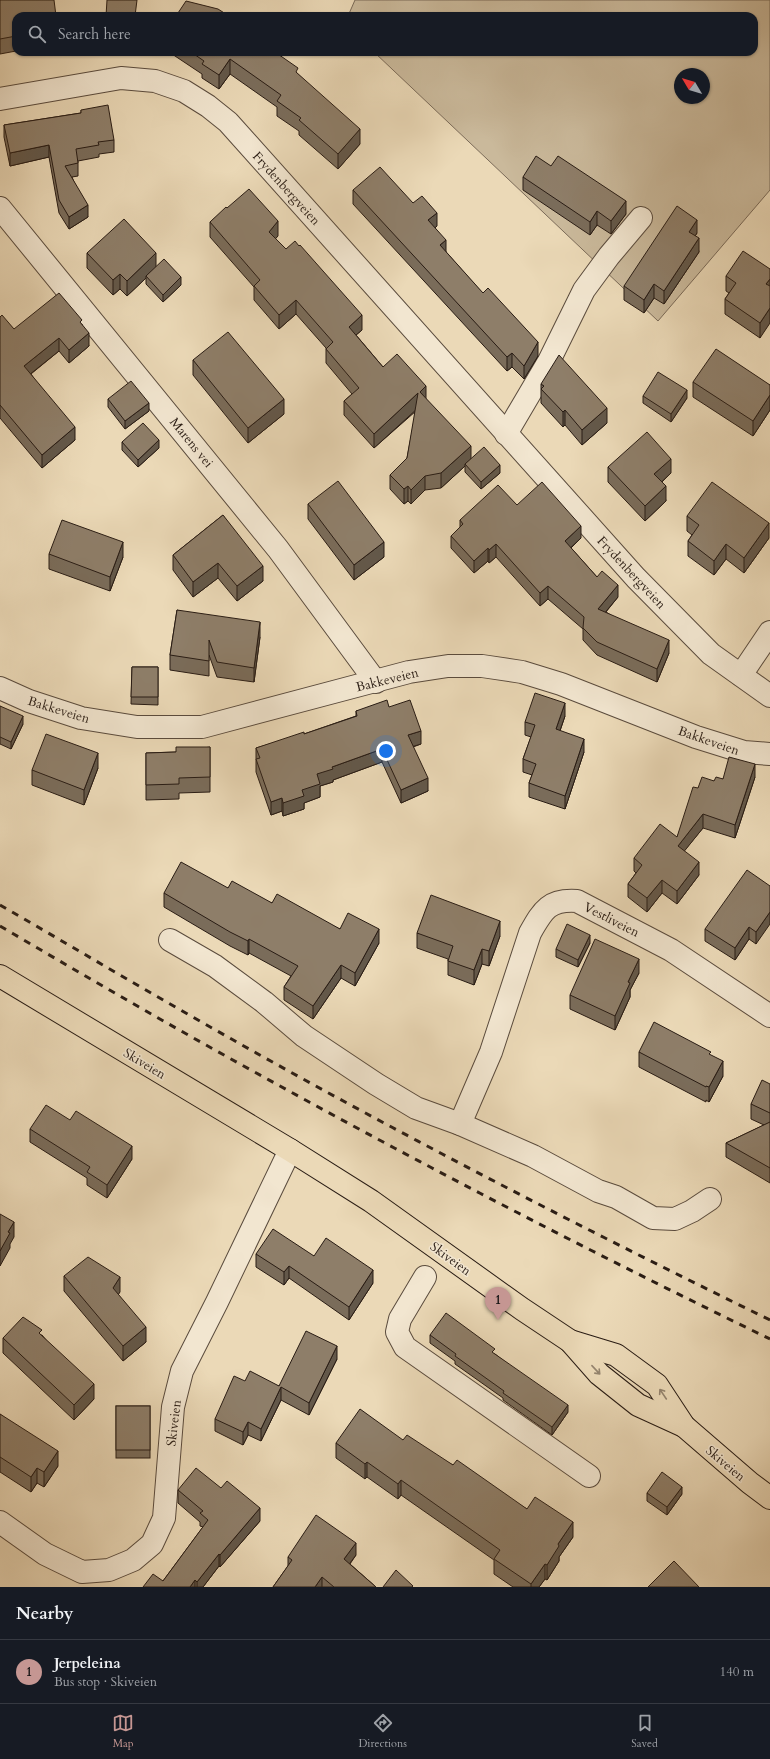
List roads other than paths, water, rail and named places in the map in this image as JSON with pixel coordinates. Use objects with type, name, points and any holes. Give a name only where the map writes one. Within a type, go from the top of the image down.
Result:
[{"type":"main road","name":"Skiveien","points":[[0,976],[290,1150],[370,1201],[522,1309],[570,1341],[616,1355],[657,1385],[684,1426],[750,1483],[770,1498]]},
{"type":"street","name":"Frydenbergveien","points":[[0,99],[121,78],[155,81],[184,91],[208,106],[234,128],[636,578],[711,654],[770,696]]},
{"type":"street","name":"Marens vei","points":[[0,208],[278,549],[376,682]]},
{"type":"street","points":[[506,434],[549,362],[584,290],[609,256],[641,218]]},
{"type":"street","points":[[741,675],[770,632]]},
{"type":"street","name":"Bakkeveien","points":[[0,688],[29,701],[82,718],[137,727],[202,727],[409,672],[448,666],[482,666],[522,672],[561,684],[696,738],[744,752],[770,754]]},
{"type":"street","name":"Vestliveien","points":[[460,1124],[491,1052],[530,933],[539,918],[549,906],[563,900],[577,901],[672,950],[770,1016]]},
{"type":"street","points":[[170,940],[215,966],[264,1002],[304,1036],[376,1084],[416,1108],[460,1124],[533,1156],[598,1191],[616,1197],[653,1218],[675,1219],[692,1211],[710,1199]]},
{"type":"street","name":"Skiveien","points":[[0,1522],[45,1554],[82,1572],[109,1570],[133,1560],[152,1544],[164,1518],[173,1407],[182,1371],[290,1150]]},
{"type":"street","points":[[425,1277],[400,1319],[397,1332],[405,1347],[589,1476]]},
{"type":"railway","points":[[0,905],[173,1006],[339,1099],[553,1212],[770,1320]]},
{"type":"railway","points":[[0,926],[261,1076],[405,1154],[550,1230],[770,1339]]},
{"type":"place","name":"Jerpeleina","points":[[498,1320]]}]
